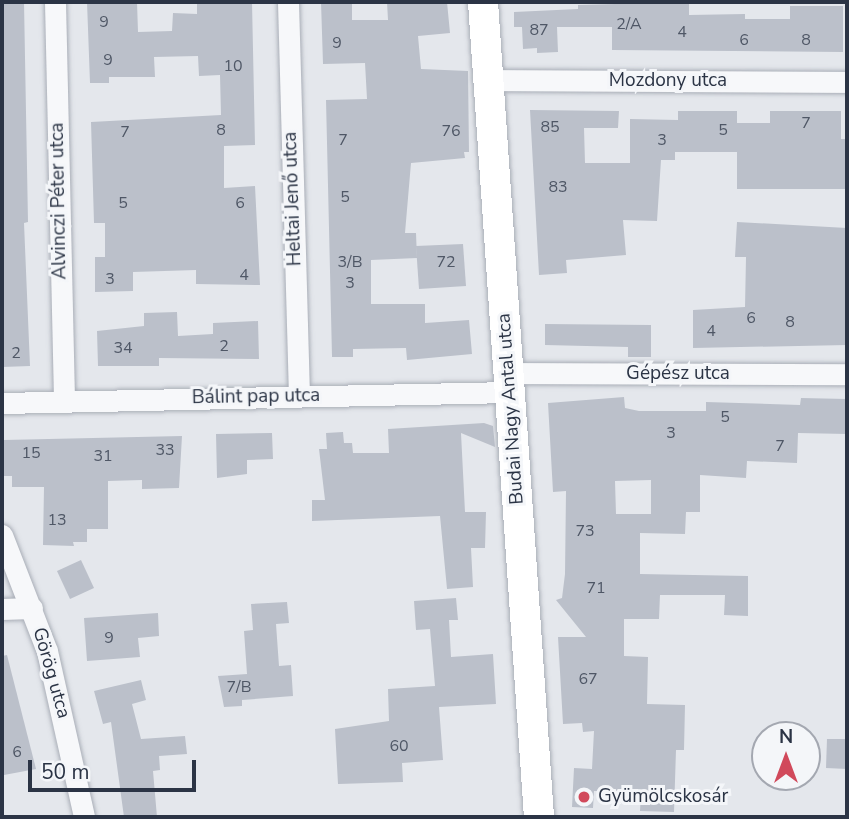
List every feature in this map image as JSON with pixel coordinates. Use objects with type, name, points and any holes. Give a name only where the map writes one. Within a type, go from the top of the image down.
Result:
[{"type":"street","name":"Alvinczi Péter utca","points":[[55,2],[64,401]]},
{"type":"street","name":"Heltai Jenő utca","points":[[288,2],[299,396]]},
{"type":"street","name":"Budai Nagy Antal utca","points":[[483,2],[539,817]]},
{"type":"street","name":"Mozdony utca","points":[[488,80],[847,82]]},
{"type":"street","name":"Gépész utca","points":[[510,382],[847,374]]},
{"type":"street","name":"Bálint pap utca","points":[[2,403],[299,396],[510,382]]},
{"type":"street","name":"Görög utca","points":[[2,535],[32,608],[69,740],[84,817]]},
{"type":"street","points":[[2,609],[32,608]]},
{"type":"building","points":[[2,2],[24,2],[28,222],[24,223],[30,366],[2,367]]},
{"type":"building","points":[[87,2],[137,2],[138,32],[172,31],[173,13],[197,14],[197,2],[252,2],[255,145],[224,146],[224,188],[255,186],[260,285],[196,284],[196,270],[133,272],[133,291],[95,292],[95,257],[105,257],[105,223],[94,223],[91,122],[221,115],[220,75],[199,76],[198,56],[154,57],[155,77],[109,77],[109,83],[90,83]]},
{"type":"building","points":[[321,2],[352,2],[352,20],[388,20],[387,2],[447,2],[450,33],[418,36],[421,69],[468,71],[469,152],[464,152],[465,158],[411,163],[405,233],[416,233],[417,258],[371,260],[371,304],[425,304],[425,323],[469,320],[472,354],[407,360],[406,348],[353,349],[353,357],[332,357],[326,100],[367,99],[365,63],[323,64]]},
{"type":"building","points":[[689,2],[689,15],[745,14],[745,19],[790,19],[790,6],[843,6],[843,52],[612,50],[612,27],[557,27],[558,52],[537,53],[537,48],[523,49],[522,27],[514,27],[514,12],[578,9],[578,5]]},
{"type":"building","points":[[530,110],[619,111],[618,128],[584,128],[585,163],[630,163],[630,119],[678,120],[678,111],[737,111],[737,123],[770,123],[770,111],[841,111],[841,139],[847,139],[845,189],[737,189],[737,152],[675,152],[675,160],[661,160],[657,221],[623,220],[626,255],[566,260],[567,273],[539,275]]},
{"type":"building","points":[[737,222],[847,228],[847,345],[693,348],[693,310],[745,307],[746,257],[735,257]]},
{"type":"building","points":[[463,244],[466,286],[419,289],[416,246]]},
{"type":"building","points":[[177,312],[178,336],[213,334],[213,323],[258,321],[259,359],[159,358],[159,366],[98,366],[97,331],[144,326],[144,313]]},
{"type":"building","points":[[545,324],[651,325],[651,357],[628,357],[628,347],[545,345]]},
{"type":"building","points":[[624,397],[625,408],[639,411],[706,411],[706,402],[800,405],[801,398],[847,399],[847,434],[798,433],[797,463],[747,461],[746,478],[700,475],[700,512],[686,512],[685,534],[640,533],[640,574],[748,576],[748,616],[724,615],[725,595],[660,595],[659,619],[624,619],[624,656],[648,657],[647,704],[685,705],[684,750],[676,750],[674,812],[640,811],[641,792],[594,791],[593,808],[572,807],[574,768],[592,769],[594,731],[583,732],[582,723],[563,724],[558,637],[586,637],[556,600],[562,598],[565,574],[566,491],[553,492],[548,403]],"holes":[[[651,480],[651,514],[616,514],[615,481]]]},
{"type":"building","points":[[484,423],[493,426],[495,447],[461,433],[465,512],[486,512],[485,548],[471,548],[473,587],[447,589],[440,516],[312,521],[312,500],[325,500],[319,449],[327,449],[326,433],[343,432],[344,443],[352,443],[353,453],[389,453],[388,429]]},
{"type":"building","points":[[272,433],[273,459],[247,460],[247,474],[217,478],[216,434]]},
{"type":"building","points":[[182,436],[179,488],[142,489],[142,480],[108,481],[108,529],[87,529],[87,542],[73,542],[74,546],[43,545],[44,487],[12,487],[12,476],[4,476],[4,440]]},
{"type":"building","points":[[81,560],[94,588],[70,599],[57,571]]},
{"type":"building","points":[[456,598],[458,620],[449,620],[451,657],[493,654],[496,704],[439,707],[443,760],[402,763],[403,782],[338,784],[335,729],[389,721],[388,689],[435,686],[430,629],[416,630],[414,601]]},
{"type":"building","points":[[287,602],[289,623],[276,624],[279,666],[291,665],[293,696],[242,700],[242,706],[224,707],[218,676],[247,674],[244,631],[253,630],[251,604]]},
{"type":"building","points":[[158,613],[159,636],[138,638],[140,657],[87,661],[84,618]]},
{"type":"building","points":[[7,655],[36,769],[4,775],[2,656]]},
{"type":"building","points":[[141,680],[146,700],[132,704],[141,739],[185,736],[187,754],[159,756],[160,770],[153,771],[157,817],[124,817],[111,722],[103,724],[94,691]]},
{"type":"building","points":[[827,739],[847,739],[847,769],[826,768]]},
{"type":"place","name":"Gyümölcskosár","points":[[584,797]]}]
